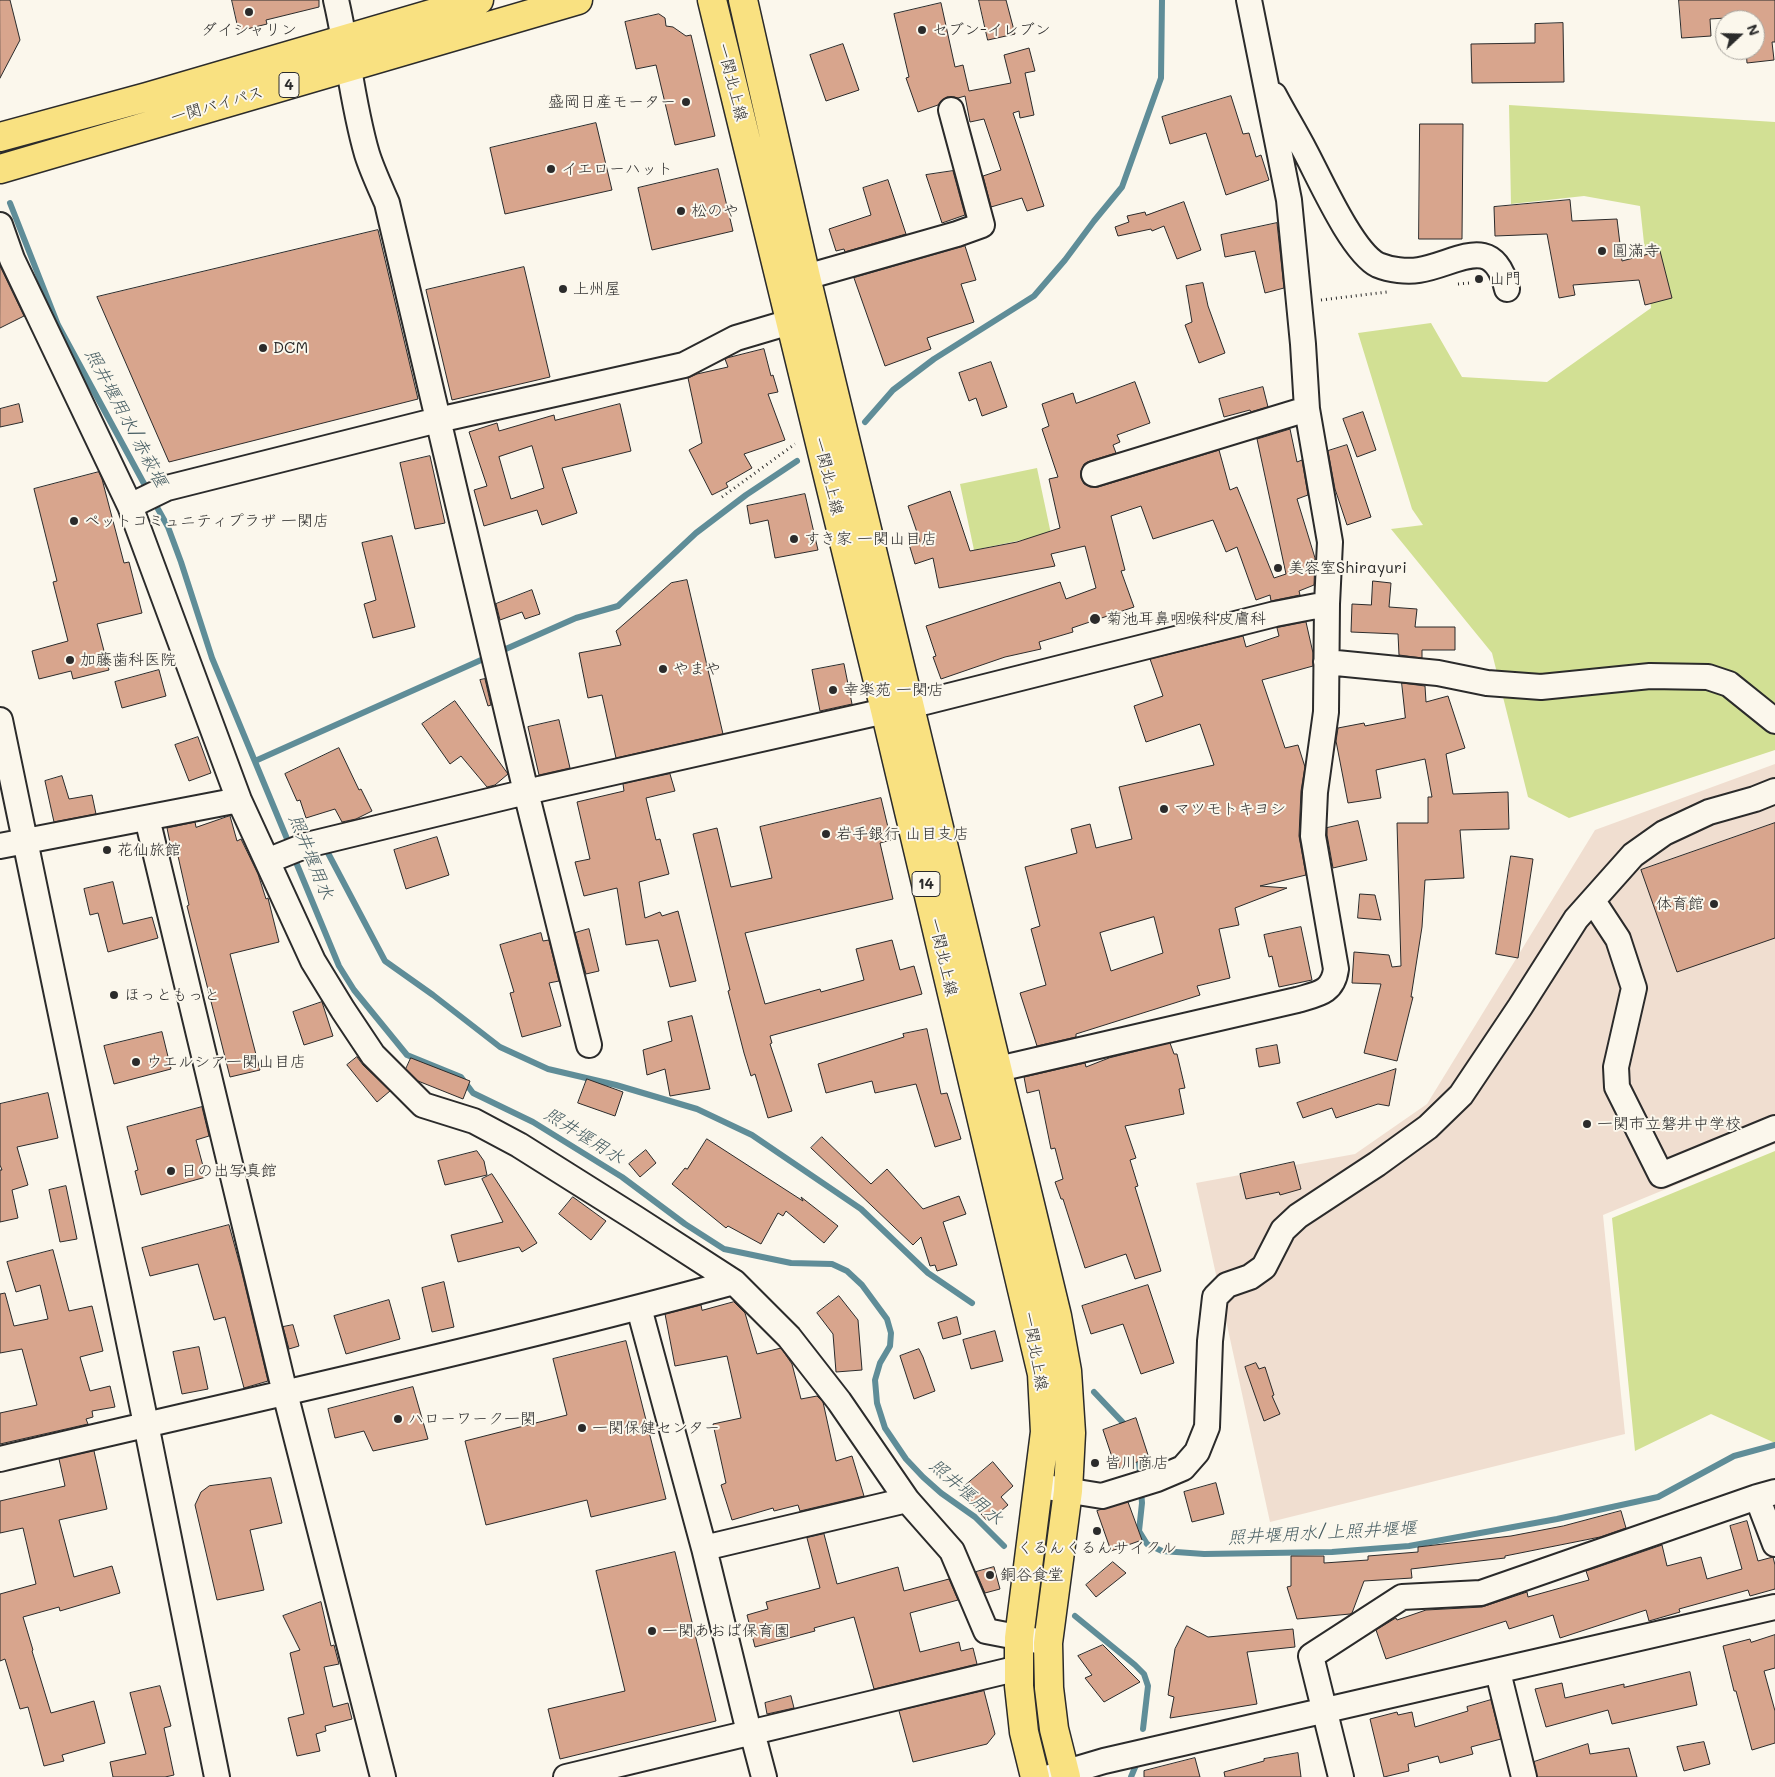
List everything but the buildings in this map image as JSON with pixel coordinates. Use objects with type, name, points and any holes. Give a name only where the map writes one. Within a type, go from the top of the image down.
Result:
[{"type":"main road","name":"一関バイパス","points":[[0,137],[479,0]]},
{"type":"main road","name":"一関バイパス","points":[[0,169],[578,0]]},
{"type":"main road","name":"一関北上線","points":[[712,0],[790,322],[997,1069],[1057,1316],[1067,1371],[1071,1433],[1068,1491],[1048,1644],[1049,1688],[1060,1776]]},
{"type":"main road","name":"一関北上線","points":[[743,0],[806,277],[898,707],[971,1076],[1018,1265],[1042,1374],[1045,1432],[1040,1486],[1020,1638],[1019,1668],[1024,1732],[1035,1777]]},
{"type":"street","points":[[336,0],[346,39],[351,85],[367,154],[387,203],[526,792],[589,1045]]},
{"type":"street","points":[[971,1076],[1297,1000],[1317,994],[1331,986],[1335,978],[1336,969],[1313,836],[1315,792],[1326,712],[1327,604],[1330,542],[1306,409],[1301,328],[1289,200],[1249,0]]},
{"type":"street","points":[[1263,75],[1319,180],[1357,246],[1367,257],[1390,269],[1418,271],[1467,255],[1487,256],[1502,271],[1507,289]]},
{"type":"street","points":[[806,277],[957,234],[982,225],[951,110]]},
{"type":"street","points":[[0,225],[12,260],[130,506],[239,800],[313,961],[373,1055],[423,1105],[474,1122],[519,1145],[734,1282],[789,1336],[839,1401],[907,1500],[952,1551],[986,1630],[1048,1644]]},
{"type":"street","points":[[130,506],[167,488],[438,420],[684,365],[736,338],[790,322]]},
{"type":"street","points":[[1094,474],[1306,409]]},
{"type":"street","points":[[267,861],[307,845],[526,792],[898,707],[1275,614],[1327,604]]},
{"type":"street","points":[[1326,662],[1438,673],[1487,684],[1541,687],[1650,676],[1708,677],[1729,684],[1775,721]]},
{"type":"street","points":[[0,720],[217,1777]]},
{"type":"street","points":[[1040,1486],[1102,1496],[1157,1479],[1183,1468],[1197,1452],[1207,1427],[1210,1341],[1215,1297],[1227,1285],[1250,1277],[1264,1267],[1283,1230],[1298,1216],[1377,1164],[1428,1127],[1461,1095],[1576,919],[1633,855],[1664,833],[1709,812],[1755,799],[1775,791]]},
{"type":"street","points":[[0,846],[239,800]]},
{"type":"street","points":[[147,818],[285,1393],[383,1777]]},
{"type":"street","points":[[1593,901],[1618,940],[1634,988],[1616,1067],[1617,1087],[1661,1175],[1775,1128]]},
{"type":"street","points":[[0,1459],[639,1308],[734,1282]]},
{"type":"street","points":[[639,1308],[704,1548],[749,1732],[755,1743],[764,1777]]},
{"type":"street","points":[[1341,1777],[1326,1710],[1311,1656],[1402,1597],[1481,1593],[1766,1494],[1775,1544]]},
{"type":"street","points":[[704,1548],[907,1500]]},
{"type":"street","points":[[1060,1776],[1102,1762],[1775,1607]]},
{"type":"street","points":[[566,1777],[1019,1668]]},
{"type":"street","points":[[1498,1672],[1524,1777]]},
{"type":"path","points":[[722,497],[802,439]]},
{"type":"shaded area","name":"一関市立磐井中学校","points":[[1775,764],[1775,1144],[1603,1215],[1625,1434],[1270,1522],[1196,1183],[1355,1154],[1427,1104],[1595,830]]},
{"type":"green space","points":[[1509,105],[1775,122],[1775,750],[1569,818],[1528,797],[1492,653],[1391,529],[1423,525],[1412,509],[1358,333],[1431,323],[1462,377],[1547,382],[1651,308],[1640,206],[1584,196],[1511,204]]},
{"type":"green space","points":[[1037,468],[1051,534],[974,550],[960,484]]},
{"type":"green space","points":[[1775,1151],[1775,1443],[1711,1414],[1635,1451],[1612,1218]]},
{"type":"waterway","points":[[865,422],[893,390],[934,359],[1034,296],[1065,260],[1122,187],[1161,78],[1162,0]]},
{"type":"waterway","name":"照井堰用水/赤萩堰","points":[[10,203],[58,325],[148,491]]},
{"type":"waterway","points":[[499,652],[576,618],[618,606],[696,533],[746,495],[797,461]]},
{"type":"waterway","name":"照井堰用水","points":[[153,500],[168,527],[212,658],[290,846]]},
{"type":"waterway","points":[[255,761],[490,656]]},
{"type":"waterway","name":"照井堰用水/上照井堰堰","points":[[328,853],[385,961],[433,995],[500,1047],[548,1069],[616,1085],[697,1109],[752,1135],[861,1209],[928,1273],[972,1303]]},
{"type":"waterway","name":"照井堰用水","points":[[293,855],[339,966],[354,990],[407,1055],[461,1077],[473,1093],[533,1122],[622,1177],[685,1224],[724,1249],[791,1263],[832,1264],[847,1271],[862,1285],[887,1319],[891,1333],[890,1346],[880,1363],[875,1380],[877,1403],[885,1428],[906,1459],[923,1477],[941,1493],[975,1517],[1004,1546]]},
{"type":"waterway","name":"照井堰用水/上照井堰堰","points":[[1094,1392],[1129,1429]]},
{"type":"waterway","name":"照井堰用水/上照井堰堰","points":[[1141,1490],[1142,1503],[1139,1531],[1147,1544],[1162,1551],[1204,1554],[1332,1552],[1409,1546],[1557,1519],[1658,1497],[1734,1456],[1775,1445]]},
{"type":"waterway","name":"照井堰用水/上照井堰堰","points":[[1138,1455],[1141,1480]]},
{"type":"waterway","name":"照井堰用水","points":[[1075,1616],[1144,1674],[1148,1686],[1143,1729]]},
{"type":"waterway","name":"照井堰用水","points":[[1131,1777],[1136,1765]]},
{"type":"place","name":"ダイシャリン","points":[[249,12]]},
{"type":"place","name":"セブン-イレブン","points":[[922,30]]},
{"type":"place","name":"盛岡日産モーター","points":[[686,102]]},
{"type":"place","name":"イエローハット","points":[[551,169]]},
{"type":"place","name":"松のや","points":[[681,211]]},
{"type":"place","name":"圓滿寺","points":[[1602,251]]},
{"type":"place","name":"山門","points":[[1479,279]]},
{"type":"place","name":"上州屋","points":[[563,289]]},
{"type":"place","name":"DCM","points":[[263,348]]},
{"type":"place","name":"ペットコミュニティプラザ 一関店","points":[[74,521]]},
{"type":"place","name":"すき家 一関山目店","points":[[794,539]]},
{"type":"place","name":"美容室Shirayuri","points":[[1278,568]]},
{"type":"place","name":"菊池耳鼻咽喉科皮膚科","points":[[1095,619]]},
{"type":"place","name":"加藤歯科医院","points":[[70,660]]},
{"type":"place","name":"やまや","points":[[663,669]]},
{"type":"place","name":"幸楽苑 一関店","points":[[833,690]]},
{"type":"place","name":"マツモトキヨシ","points":[[1164,809]]},
{"type":"place","name":"岩手銀行 山目支店","points":[[826,834]]},
{"type":"place","name":"花仙旅館","points":[[107,850]]},
{"type":"place","name":"体育館","points":[[1714,904]]},
{"type":"place","name":"ほっともっと","points":[[114,995]]},
{"type":"place","name":"ウエルシア一関山目店","points":[[136,1062]]},
{"type":"place","name":"一関市立磐井中学校","points":[[1587,1124]]},
{"type":"place","name":"日の出写真館","points":[[171,1171]]},
{"type":"place","name":"ハローワーク一関","points":[[398,1419]]},
{"type":"place","name":"一関保健センター","points":[[582,1428]]},
{"type":"place","name":"皆川商店","points":[[1095,1463]]},
{"type":"place","name":"くるんくるんサイクル","points":[[1097,1531]]},
{"type":"place","name":"銅谷食堂","points":[[990,1575]]},
{"type":"place","name":"一関あおば保育園","points":[[652,1631]]}]
